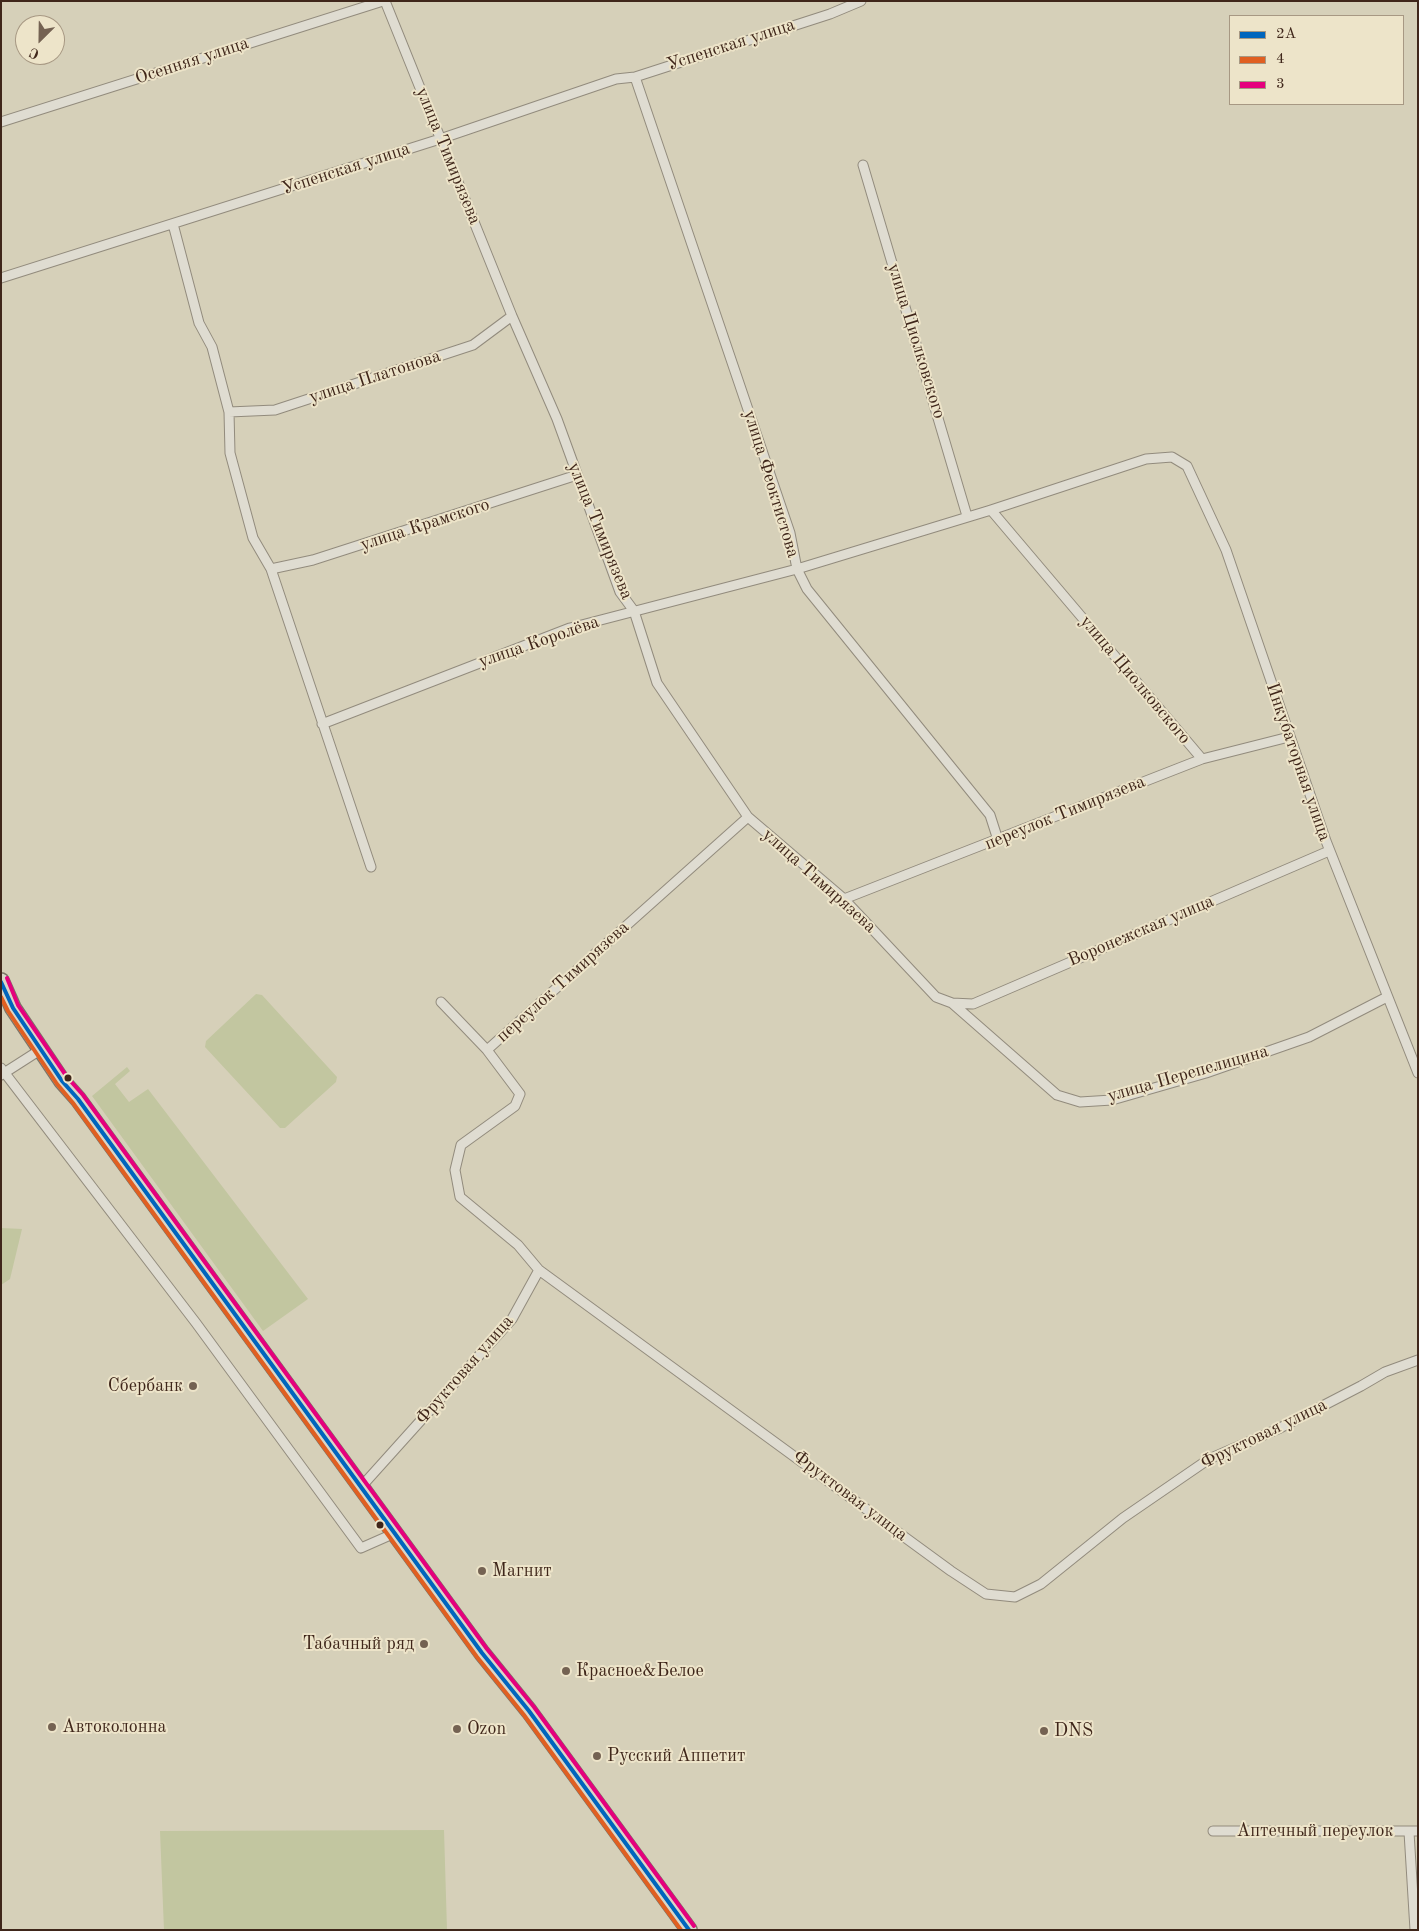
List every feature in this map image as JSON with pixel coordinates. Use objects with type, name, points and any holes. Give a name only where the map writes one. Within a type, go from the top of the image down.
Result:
[{"type":"main road","points":[[1,981],[13,1008],[40,1050],[482,1653],[534,1718],[689,1930]]},
{"type":"street","name":"Осенняя улица","points":[[1,122],[384,1]]},
{"type":"street","name":"улица Тимирязева","points":[[384,1],[512,316],[557,419],[620,592],[634,612],[657,683],[748,817],[844,899],[936,997],[952,1004]]},
{"type":"street","name":"Успенская улица","points":[[1,278],[440,139],[616,78],[635,77],[830,14],[861,1]]},
{"type":"street","name":"улица Феоктистова","points":[[635,77],[790,533],[797,569],[807,589],[990,815],[998,840]]},
{"type":"street","name":"улица Циолковского","points":[[863,165],[968,516]]},
{"type":"street","points":[[173,224],[199,323],[212,347],[229,412],[230,453],[253,538],[271,569],[371,867]]},
{"type":"street","name":"улица Платонова","points":[[229,412],[274,410],[473,346],[512,316]]},
{"type":"street","name":"улица Королёва","points":[[322,724],[570,628],[797,569],[991,510],[1146,459],[1172,457]]},
{"type":"street","name":"Инкубаторная улица","points":[[1172,457],[1187,466],[1226,550],[1329,851],[1418,1073]]},
{"type":"street","name":"улица Крамского","points":[[271,569],[313,560],[577,475]]},
{"type":"street","name":"улица Циолковского","points":[[991,510],[1202,759]]},
{"type":"street","name":"переулок Тимирязева","points":[[844,899],[1202,759],[1289,737]]},
{"type":"street","name":"переулок Тимирязева","points":[[539,1270],[518,1245],[460,1198],[455,1170],[461,1145],[515,1106],[520,1094],[487,1050],[748,817]]},
{"type":"street","name":"Воронежская улица","points":[[952,1004],[973,1004],[1329,851]]},
{"type":"street","name":"улица Перепелицина","points":[[952,1004],[1057,1095],[1080,1102],[1112,1100],[1206,1073],[1309,1037],[1387,997]]},
{"type":"street","points":[[441,1002],[487,1050]]},
{"type":"street","points":[[40,1050],[2,1072],[196,1323],[361,1548],[394,1533]]},
{"type":"street","name":"Фруктовая улица","points":[[361,1487],[512,1319],[539,1270],[951,1571],[986,1594],[1015,1597],[1041,1584],[1123,1518],[1209,1459],[1278,1429],[1385,1372],[1418,1360]]},
{"type":"street","name":"Аптечный переулок","points":[[1213,1831],[1413,1831]]},
{"type":"street","points":[[1413,1831],[1415,1930]]},
{"type":"green space","points":[[256,994],[262,995],[337,1077],[336,1082],[285,1128],[280,1128],[205,1047],[206,1041]]},
{"type":"green space","points":[[127,1067],[130,1071],[115,1084],[129,1102],[148,1089],[308,1299],[263,1331],[92,1096]]},
{"type":"green space","points":[[1,1228],[22,1229],[10,1279],[1,1285]]},
{"type":"green space","points":[[444,1830],[447,1930],[164,1930],[160,1831]]},
{"type":"transit line","name":"3","points":[[7,978],[18,1005],[67,1077],[83,1095],[487,1649],[534,1707],[694,1926]]},
{"type":"transit line","name":"2А","points":[[1,982],[13,1008],[62,1081],[78,1099],[482,1653],[529,1711],[689,1930]]},
{"type":"transit line","name":"4","points":[[1,997],[8,1011],[57,1084],[73,1103],[477,1657],[524,1715],[681,1930]]},
{"type":"place","name":"Сбербанк","points":[[193,1386]]},
{"type":"place","name":"Магнит","points":[[482,1571]]},
{"type":"place","name":"Табачный ряд","points":[[424,1644]]},
{"type":"place","name":"Красное&Белое","points":[[566,1671]]},
{"type":"place","name":"Автоколонна","points":[[52,1727]]},
{"type":"place","name":"Ozon","points":[[457,1729]]},
{"type":"place","name":"DNS","points":[[1044,1731]]},
{"type":"place","name":"Русский Аппетит","points":[[597,1756]]}]
